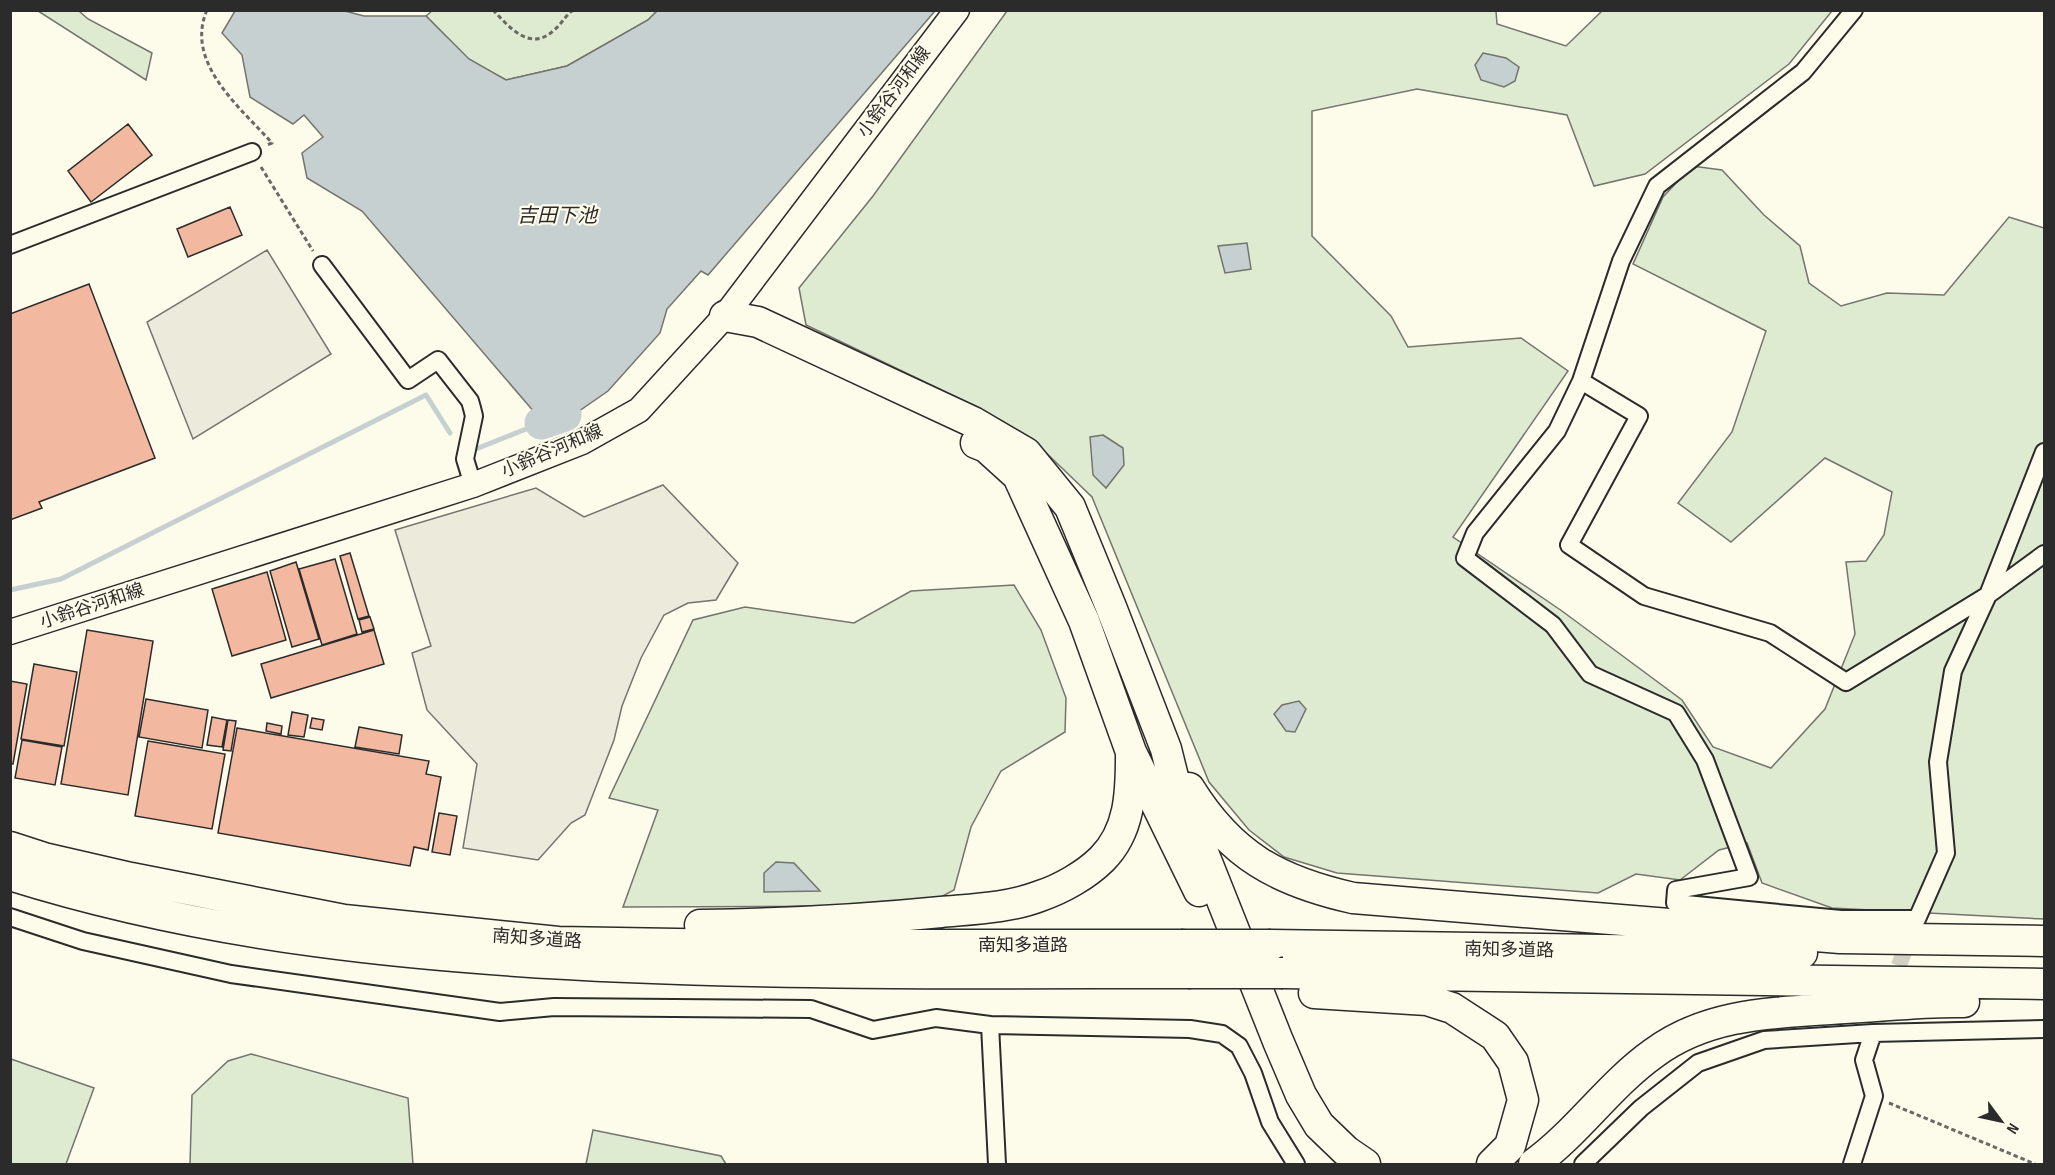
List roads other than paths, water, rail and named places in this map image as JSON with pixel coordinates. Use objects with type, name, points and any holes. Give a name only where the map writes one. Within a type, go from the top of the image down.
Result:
[{"type":"highway","points":[[725,316],[758,322],[972,422],[1026,453],[1070,507],[1166,749],[1173,777],[1222,904],[1301,1095],[1319,1125],[1346,1151],[1365,1164]]},
{"type":"highway","points":[[725,316],[751,339],[869,391],[986,447],[1018,476],[1084,621],[1131,752],[1209,912],[1267,1054],[1291,1105],[1318,1151],[1332,1164]]},
{"type":"highway","points":[[1166,749],[1213,822],[1245,853],[1280,877],[1341,896],[1840,938],[2044,941]]},
{"type":"highway","points":[[558,942],[578,927],[879,919],[996,907],[1040,897],[1077,878],[1103,858],[1124,825],[1131,791],[1131,752]]},
{"type":"highway","name":"南知多道路","points":[[10,847],[131,878],[344,920],[558,942],[1191,970],[1288,983],[2044,984]]},
{"type":"highway","name":"南知多道路","points":[[10,874],[158,914],[358,949],[479,959],[713,970],[1000,973],[1191,970],[1271,945],[2044,956]]},
{"type":"highway","points":[[1288,983],[1426,1000],[1452,1008],[1495,1036],[1513,1062],[1523,1100],[1510,1146],[1492,1164]]},
{"type":"highway","points":[[1534,1164],[1655,1052],[1694,1031],[1722,1022],[1769,1011],[1944,1002],[2044,1003]]},
{"type":"main road","name":"小鈴谷河和線","points":[[10,632],[473,485],[582,442],[639,410],[725,316],[957,10]]},
{"type":"street","points":[[1854,10],[1803,72],[1658,186],[1621,261],[1581,381],[1557,431],[1475,533],[1465,558],[1553,625],[1590,674],[1676,713],[1705,760],[1749,877],[1676,890],[1675,903],[1841,919],[1917,919],[1946,853],[1938,762],[1953,670],[1988,594],[2044,452]]},
{"type":"street","points":[[10,245],[252,152]]},
{"type":"street","points":[[322,265],[408,380],[438,360],[470,401],[474,416],[465,459],[473,485]]},
{"type":"street","points":[[1581,381],[1639,416],[1569,544],[1644,596],[1770,633],[1846,682],[1988,594],[2044,554]]},
{"type":"street","points":[[10,917],[83,940],[231,974],[500,1012],[554,1007],[811,1009],[873,1030],[936,1018],[990,1025],[1191,1029],[1222,1034],[1239,1046],[1253,1073],[1270,1122],[1296,1164]]},
{"type":"street","points":[[990,1025],[997,1164]]},
{"type":"street","points":[[1583,1164],[1641,1108],[1698,1063],[1764,1040],[1873,1033],[2044,1029]]},
{"type":"street","points":[[1852,1164],[1874,1096],[1864,1060],[1873,1033]]},
{"type":"water","name":"吉田下池","points":[[341,10],[364,16],[426,16],[469,59],[506,80],[567,66],[648,20],[657,11],[935,11],[708,275],[701,271],[667,309],[660,333],[608,391],[566,420],[562,409],[535,413],[362,211],[307,178],[302,153],[323,137],[304,115],[293,124],[250,97],[242,55],[222,33],[235,11]]},
{"type":"water","points":[[1483,53],[1506,58],[1519,67],[1515,81],[1504,87],[1481,80],[1475,65]]},
{"type":"water","points":[[1247,243],[1251,269],[1225,273],[1218,246]]},
{"type":"water","points":[[1103,435],[1123,448],[1124,465],[1106,488],[1093,475],[1090,437]]},
{"type":"water","points":[[1299,701],[1306,709],[1295,732],[1286,731],[1274,714],[1282,705]]},
{"type":"water","points":[[776,862],[794,863],[820,891],[764,892],[764,873]]},
{"type":"waterway","points":[[10,590],[61,579],[426,395],[450,433]]},
{"type":"waterway","points":[[541,423],[565,415]]},
{"type":"waterway","points":[[476,449],[541,423]]},
{"type":"tunnel","points":[[1873,1033],[1911,934]]}]
